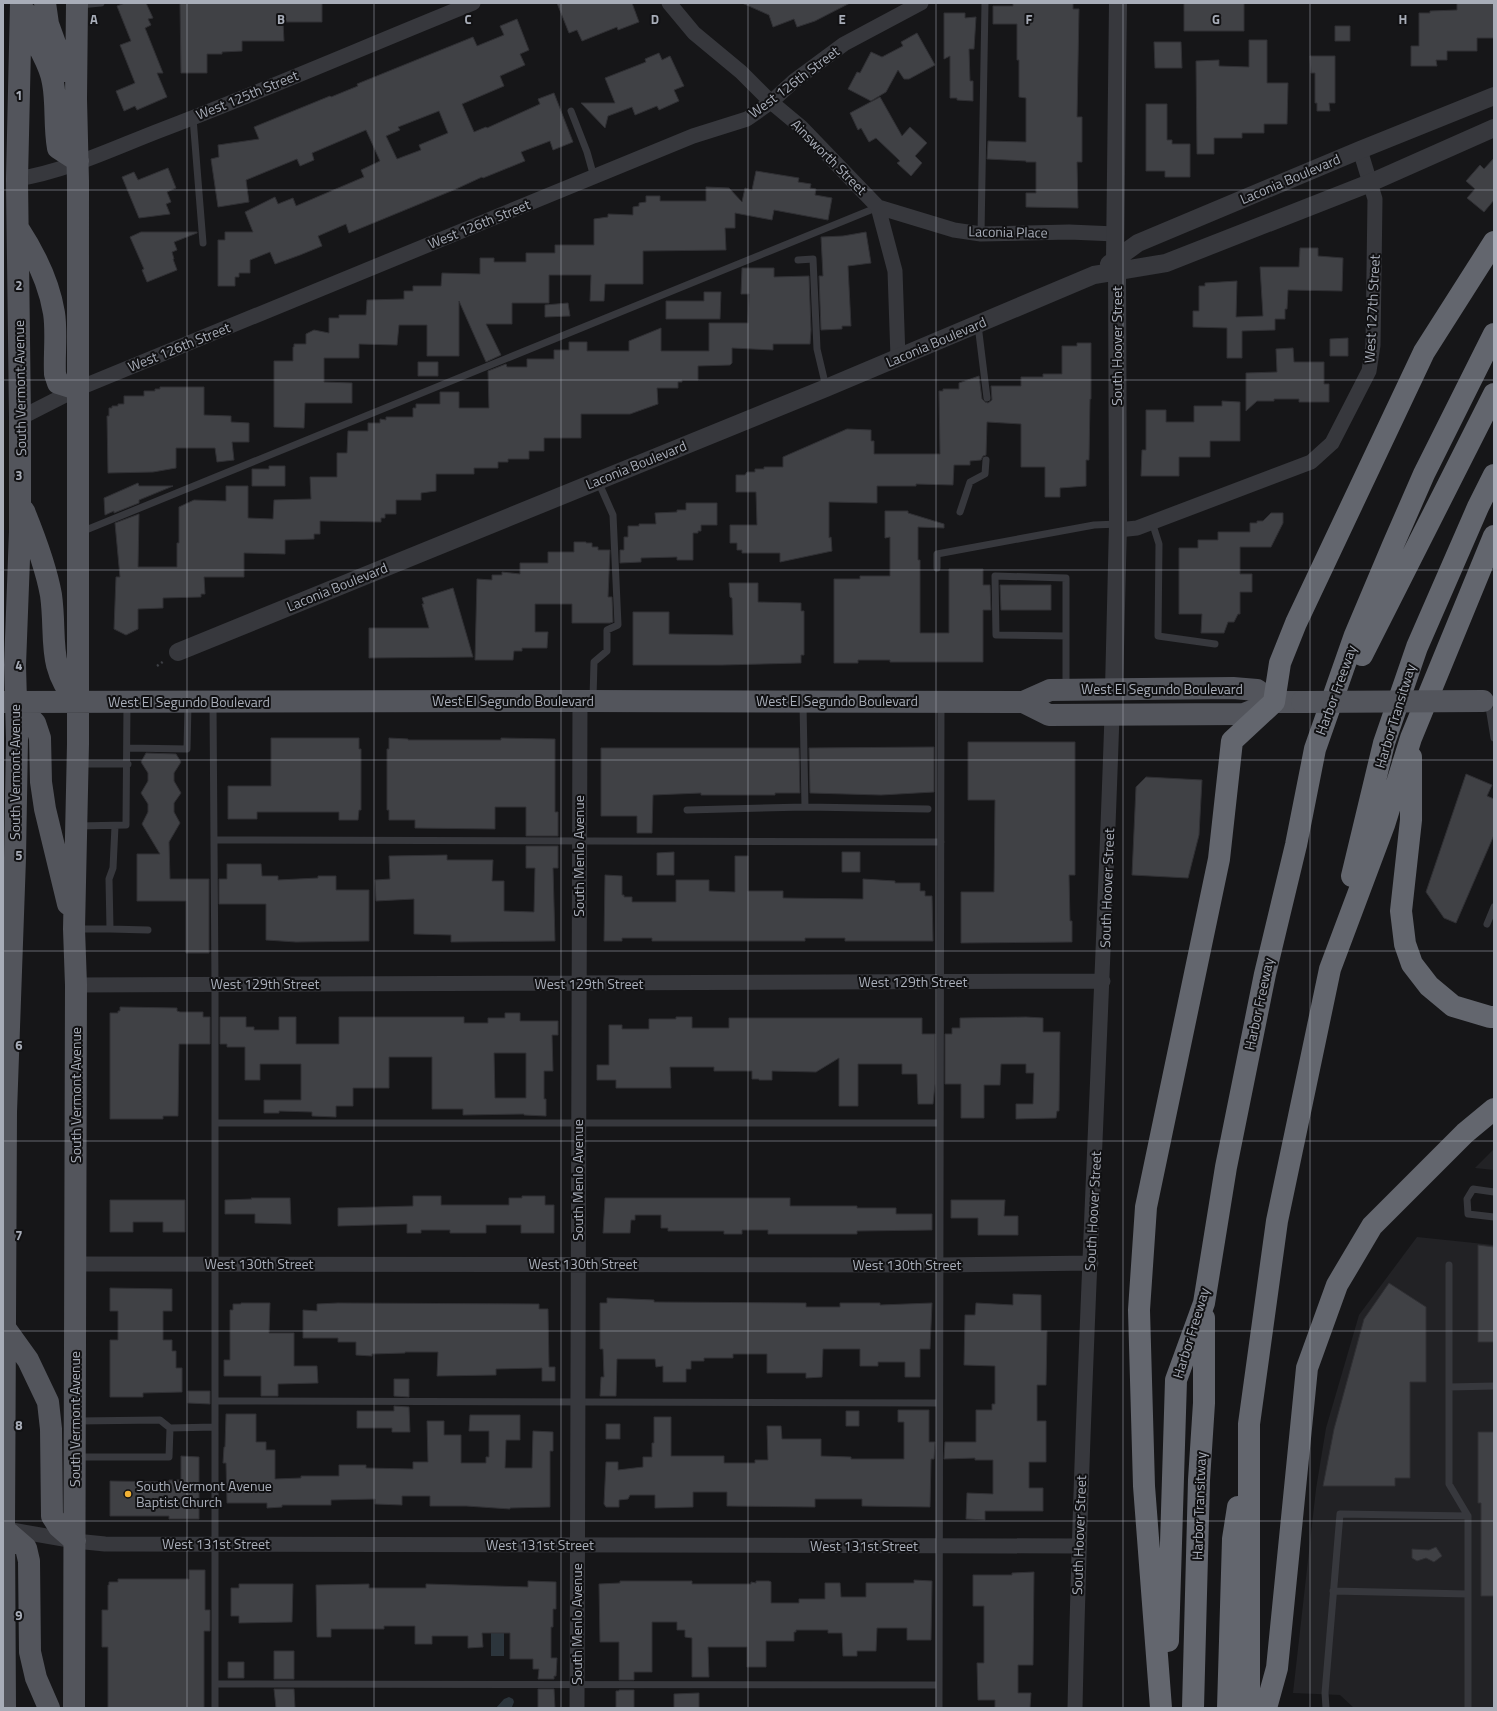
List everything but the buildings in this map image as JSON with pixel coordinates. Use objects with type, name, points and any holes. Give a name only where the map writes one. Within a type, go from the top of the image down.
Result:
[{"type":"highway","points":[[1161,1708],[1144,1486],[1139,1310],[1146,1207],[1219,859],[1232,741],[1274,702],[1280,663],[1296,623],[1424,352],[1494,242]]},
{"type":"highway","name":"Harbor Freeway","points":[[1165,1708],[1172,1550],[1173,1435],[1176,1380],[1204,1303],[1227,1160],[1265,974],[1296,845],[1315,749],[1355,635],[1396,538],[1424,474],[1494,334]]},
{"type":"highway","points":[[1315,749],[1494,394]]},
{"type":"highway","name":"Harbor Transitway","points":[[1330,969],[1384,743],[1417,647],[1478,507],[1494,475]]},
{"type":"highway","points":[[1228,1708],[1233,1539],[1277,1221],[1330,969],[1384,825],[1411,738],[1494,536]]},
{"type":"highway","points":[[1411,738],[1411,820],[1400,911],[1405,944],[1412,964],[1429,986],[1453,1006],[1494,1017]]},
{"type":"highway","points":[[1266,1708],[1278,1668],[1307,1368],[1337,1284],[1372,1226],[1465,1133],[1494,1109]]},
{"type":"highway","name":"Harbor Transitway","points":[[1193,1708],[1199,1496],[1204,1403],[1204,1303]]},
{"type":"highway","points":[[1248,1708],[1249,1424]]},
{"type":"main road","points":[[21,3],[37,43],[49,66],[53,81],[56,99],[56,135],[58,148],[78,161]]},
{"type":"main road","name":"South Vermont Avenue","points":[[5,1708],[4,1264],[6,1112],[15,858],[17,739],[9,702],[20,503],[18,179],[21,3]]},
{"type":"main road","points":[[45,3],[48,24],[76,99]]},
{"type":"main road","name":"South Vermont Avenue","points":[[74,1708],[76,985],[74,929],[77,826],[78,534],[77,4]]},
{"type":"main road","points":[[18,228],[32,249],[48,289],[54,314],[54,374],[58,383],[77,388]]},
{"type":"main road","points":[[20,503],[36,540],[50,595],[56,665],[67,690],[77,702]]},
{"type":"main road","name":"West El Segundo Boulevard","points":[[9,702],[587,700],[1024,702],[1050,690],[1114,689],[1257,690],[1274,702]]},
{"type":"main road","name":"West El Segundo Boulevard","points":[[1024,702],[1049,715],[1112,715],[1244,714],[1274,702],[1488,700]]},
{"type":"main road","points":[[9,702],[35,723],[40,738],[41,782],[44,808],[74,929]]},
{"type":"main road","points":[[5,1328],[28,1360],[48,1402],[51,1429],[52,1516],[59,1527],[75,1541]]},
{"type":"main road","points":[[4,1529],[26,1548],[29,1560],[30,1652],[36,1678],[49,1708]]},
{"type":"street","name":"West 125th Street","points":[[18,179],[36,176],[193,117],[473,3]]},
{"type":"street","name":"Ainsworth Street","points":[[669,3],[694,33],[741,72],[771,102],[801,127],[878,207],[894,271],[898,358]]},
{"type":"street","name":"West 126th Street","points":[[20,418],[77,388],[693,136],[746,119],[771,102],[794,81],[844,44],[921,3]]},
{"type":"street","name":"South Hoover Street","points":[[1114,689],[1118,527],[1116,234],[1118,3]]},
{"type":"street","name":"Laconia Boulevard","points":[[178,652],[898,358],[1116,265],[1138,243],[1360,150],[1494,96]]},
{"type":"street","name":"Laconia Boulevard","points":[[1116,265],[1166,263],[1370,183],[1494,128]]},
{"type":"street","name":"West 127th Street","points":[[1118,527],[1137,528],[1311,462],[1332,443],[1369,371],[1373,345],[1375,199],[1360,150]]},
{"type":"street","name":"Laconia Place","points":[[878,207],[954,230],[981,234],[1069,232],[1116,234]]},
{"type":"street","name":"South Menlo Avenue","points":[[577,1708],[579,841],[587,700]]},
{"type":"street","name":"South Hoover Street","points":[[1075,1708],[1078,1546],[1103,982],[1112,715]]},
{"type":"street","name":"West 129th Street","points":[[76,985],[1103,982]]},
{"type":"street","name":"West 130th Street","points":[[76,1264],[938,1265],[1091,1263]]},
{"type":"street","name":"West 131st Street","points":[[4,1529],[75,1541],[105,1544],[1078,1546]]},
{"type":"lane","points":[[77,4],[101,3]]},
{"type":"lane","points":[[981,234],[985,3]]},
{"type":"lane","points":[[571,111],[587,152],[594,177]]},
{"type":"lane","points":[[193,117],[203,243]]},
{"type":"lane","points":[[78,534],[878,207]]},
{"type":"lane","points":[[798,260],[813,260],[818,349],[826,388]]},
{"type":"lane","points":[[978,324],[987,398]]},
{"type":"lane","points":[[960,512],[970,482],[985,474],[986,460]]},
{"type":"lane","points":[[587,700],[594,662],[607,651],[607,630],[618,625],[614,515],[598,481]]},
{"type":"lane","points":[[1152,522],[1159,544],[1158,636],[1215,644]]},
{"type":"lane","points":[[937,568],[937,554],[1094,525],[1118,527]]},
{"type":"lane","points":[[1066,636],[996,634],[995,576],[1066,578],[1066,636],[1066,689]]},
{"type":"lane","points":[[1488,700],[1494,738]]},
{"type":"lane","points":[[802,701],[805,807]]},
{"type":"lane","points":[[939,1708],[938,1265],[940,1123],[941,701]]},
{"type":"lane","points":[[77,826],[126,825],[128,764],[127,702]]},
{"type":"lane","points":[[128,748],[187,748],[188,702]]},
{"type":"lane","points":[[213,702],[215,984],[215,1708]]},
{"type":"lane","points":[[77,764],[128,764]]},
{"type":"lane","points":[[687,810],[805,807],[928,809]]},
{"type":"lane","points":[[110,929],[109,879],[113,868],[115,826]]},
{"type":"lane","points":[[214,840],[941,842]]},
{"type":"lane","points":[[1487,924],[1494,907]]},
{"type":"lane","points":[[74,929],[148,930]]},
{"type":"lane","points":[[215,1123],[940,1123]]},
{"type":"lane","points":[[1494,1192],[1473,1189],[1467,1199],[1468,1214],[1494,1217]]},
{"type":"lane","points":[[1449,1265],[1449,1484],[1468,1516],[1468,1708]]},
{"type":"lane","points":[[1449,1387],[1494,1386]]},
{"type":"lane","points":[[215,1401],[939,1403]]},
{"type":"lane","points":[[75,1421],[160,1420],[170,1428],[215,1427]]},
{"type":"lane","points":[[75,1457],[169,1457],[170,1428]]},
{"type":"lane","points":[[1326,1708],[1325,1693],[1340,1514],[1468,1516]]},
{"type":"lane","points":[[1333,1591],[1468,1594]]},
{"type":"lane","points":[[215,1684],[939,1685]]},
{"type":"shaded area","points":[[1494,1149],[1494,1170],[1475,1168]]},
{"type":"shaded area","points":[[1417,1237],[1494,1245],[1494,1708],[1354,1708],[1340,1695],[1293,1693],[1316,1489],[1326,1428],[1359,1315]]},
{"type":"shaded area","points":[[504,1630],[504,1656],[491,1656],[491,1632]]},
{"type":"shaded area","points":[[509,1697],[513,1699],[514,1702],[512,1707],[496,1708],[504,1699]]},
{"type":"place","name":"South Vermont Avenue Baptist Church","points":[[128,1494]]}]
